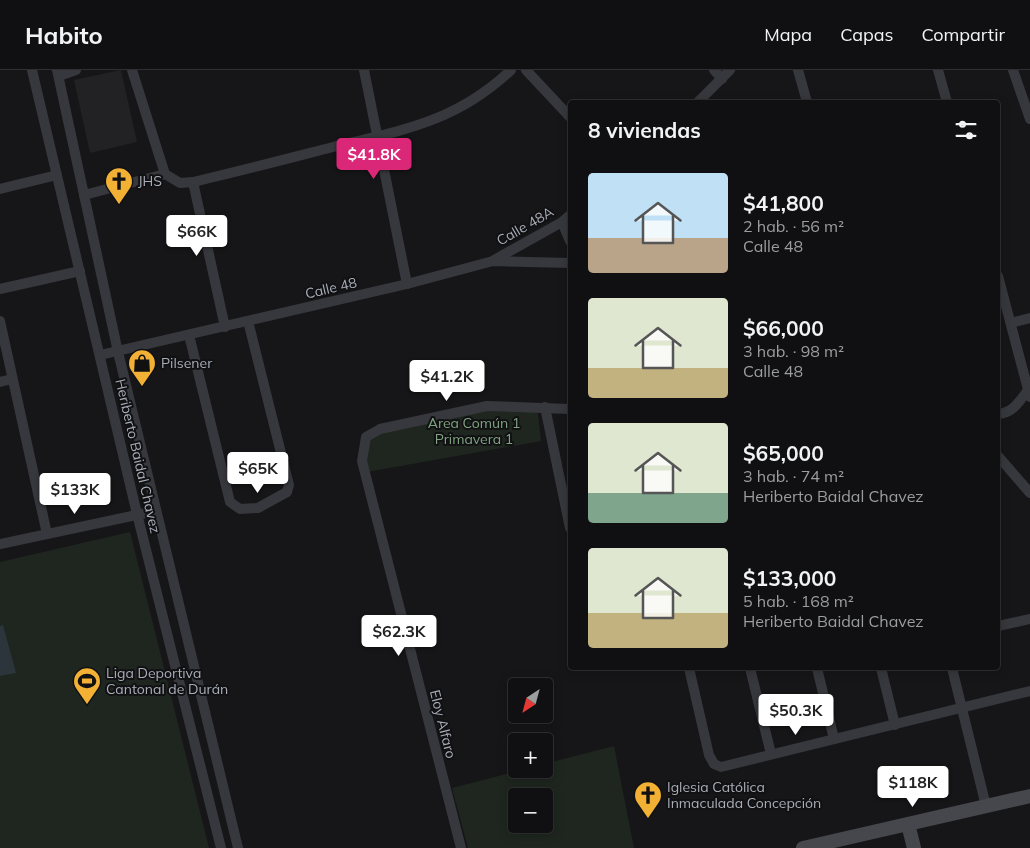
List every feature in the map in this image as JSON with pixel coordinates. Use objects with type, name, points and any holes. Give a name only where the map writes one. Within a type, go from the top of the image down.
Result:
[{"type":"street","name":"Heriberto Baidal Chavez","points":[[32,70],[137,514],[221,848]]},
{"type":"street","points":[[58,73],[76,70]]},
{"type":"street","points":[[132,70],[165,174],[180,183],[193,182],[378,138],[421,125],[472,102],[511,70]]},
{"type":"street","points":[[364,70],[408,284]]},
{"type":"street","points":[[526,70],[568,115]]},
{"type":"street","points":[[714,70],[722,79]]},
{"type":"street","points":[[700,100],[730,70]]},
{"type":"street","points":[[798,70],[806,100]]},
{"type":"street","points":[[938,70],[946,100]]},
{"type":"street","points":[[1013,70],[1030,118]]},
{"type":"street","name":"Heriberto Baidal Chavez","points":[[58,73],[118,352],[238,848]]},
{"type":"street","points":[[84,194],[165,174]]},
{"type":"street","points":[[0,189],[57,175]]},
{"type":"street","points":[[193,182],[225,327]]},
{"type":"street","name":"Calle 48A","points":[[493,261],[568,217]]},
{"type":"street","points":[[562,222],[568,236]]},
{"type":"street","name":"Calle 48","points":[[100,355],[408,284],[493,261],[568,263]]},
{"type":"street","points":[[0,289],[80,271]]},
{"type":"street","points":[[1000,283],[1029,394],[1015,408],[1006,414],[1000,414]]},
{"type":"street","points":[[1011,323],[1030,318]]},
{"type":"street","points":[[0,321],[47,534]]},
{"type":"street","points":[[189,335],[230,502],[240,509],[258,508],[282,496],[287,492],[289,485],[248,321]]},
{"type":"street","points":[[0,382],[12,379]]},
{"type":"street","name":"Eloy Alfaro","points":[[461,848],[362,460],[366,438],[380,429],[487,406],[545,406]]},
{"type":"street","points":[[568,409],[545,406],[568,518]]},
{"type":"street","points":[[1000,458],[1030,493]]},
{"type":"street","points":[[0,544],[155,511]]},
{"type":"street","points":[[1000,626],[1030,619]]},
{"type":"street","points":[[689,670],[706,744],[714,764],[725,767],[1030,690]]},
{"type":"street","points":[[750,670],[771,754]]},
{"type":"street","points":[[817,670],[834,739]]},
{"type":"street","points":[[881,670],[895,725]]},
{"type":"street","points":[[953,670],[986,806]]},
{"type":"street","points":[[803,848],[1030,796]]},
{"type":"street","points":[[908,824],[914,848]]},
{"type":"shaded area","points":[[121,70],[137,142],[90,153],[74,80]]},
{"type":"shaded area","points":[[3,625],[16,673],[0,676],[0,626]]},
{"type":"green space","name":"Area Común 1 Primavera 1","points":[[537,406],[541,441],[367,472],[366,437],[451,414]]},
{"type":"green space","name":"Liga Deportiva Cantonal de Durán","points":[[130,532],[209,848],[0,848],[0,562]]},
{"type":"green space","points":[[614,746],[634,848],[468,848],[452,788],[508,774],[508,778],[553,778],[553,762]]},
{"type":"place","name":"JHS","points":[[119,205]]},
{"type":"place","name":"Pilsener","points":[[142,387]]},
{"type":"place","name":"Liga Deportiva Cantonal de Durán","points":[[87,705]]},
{"type":"place","name":"Iglesia Católica Inmaculada Concepción","points":[[648,819]]}]
